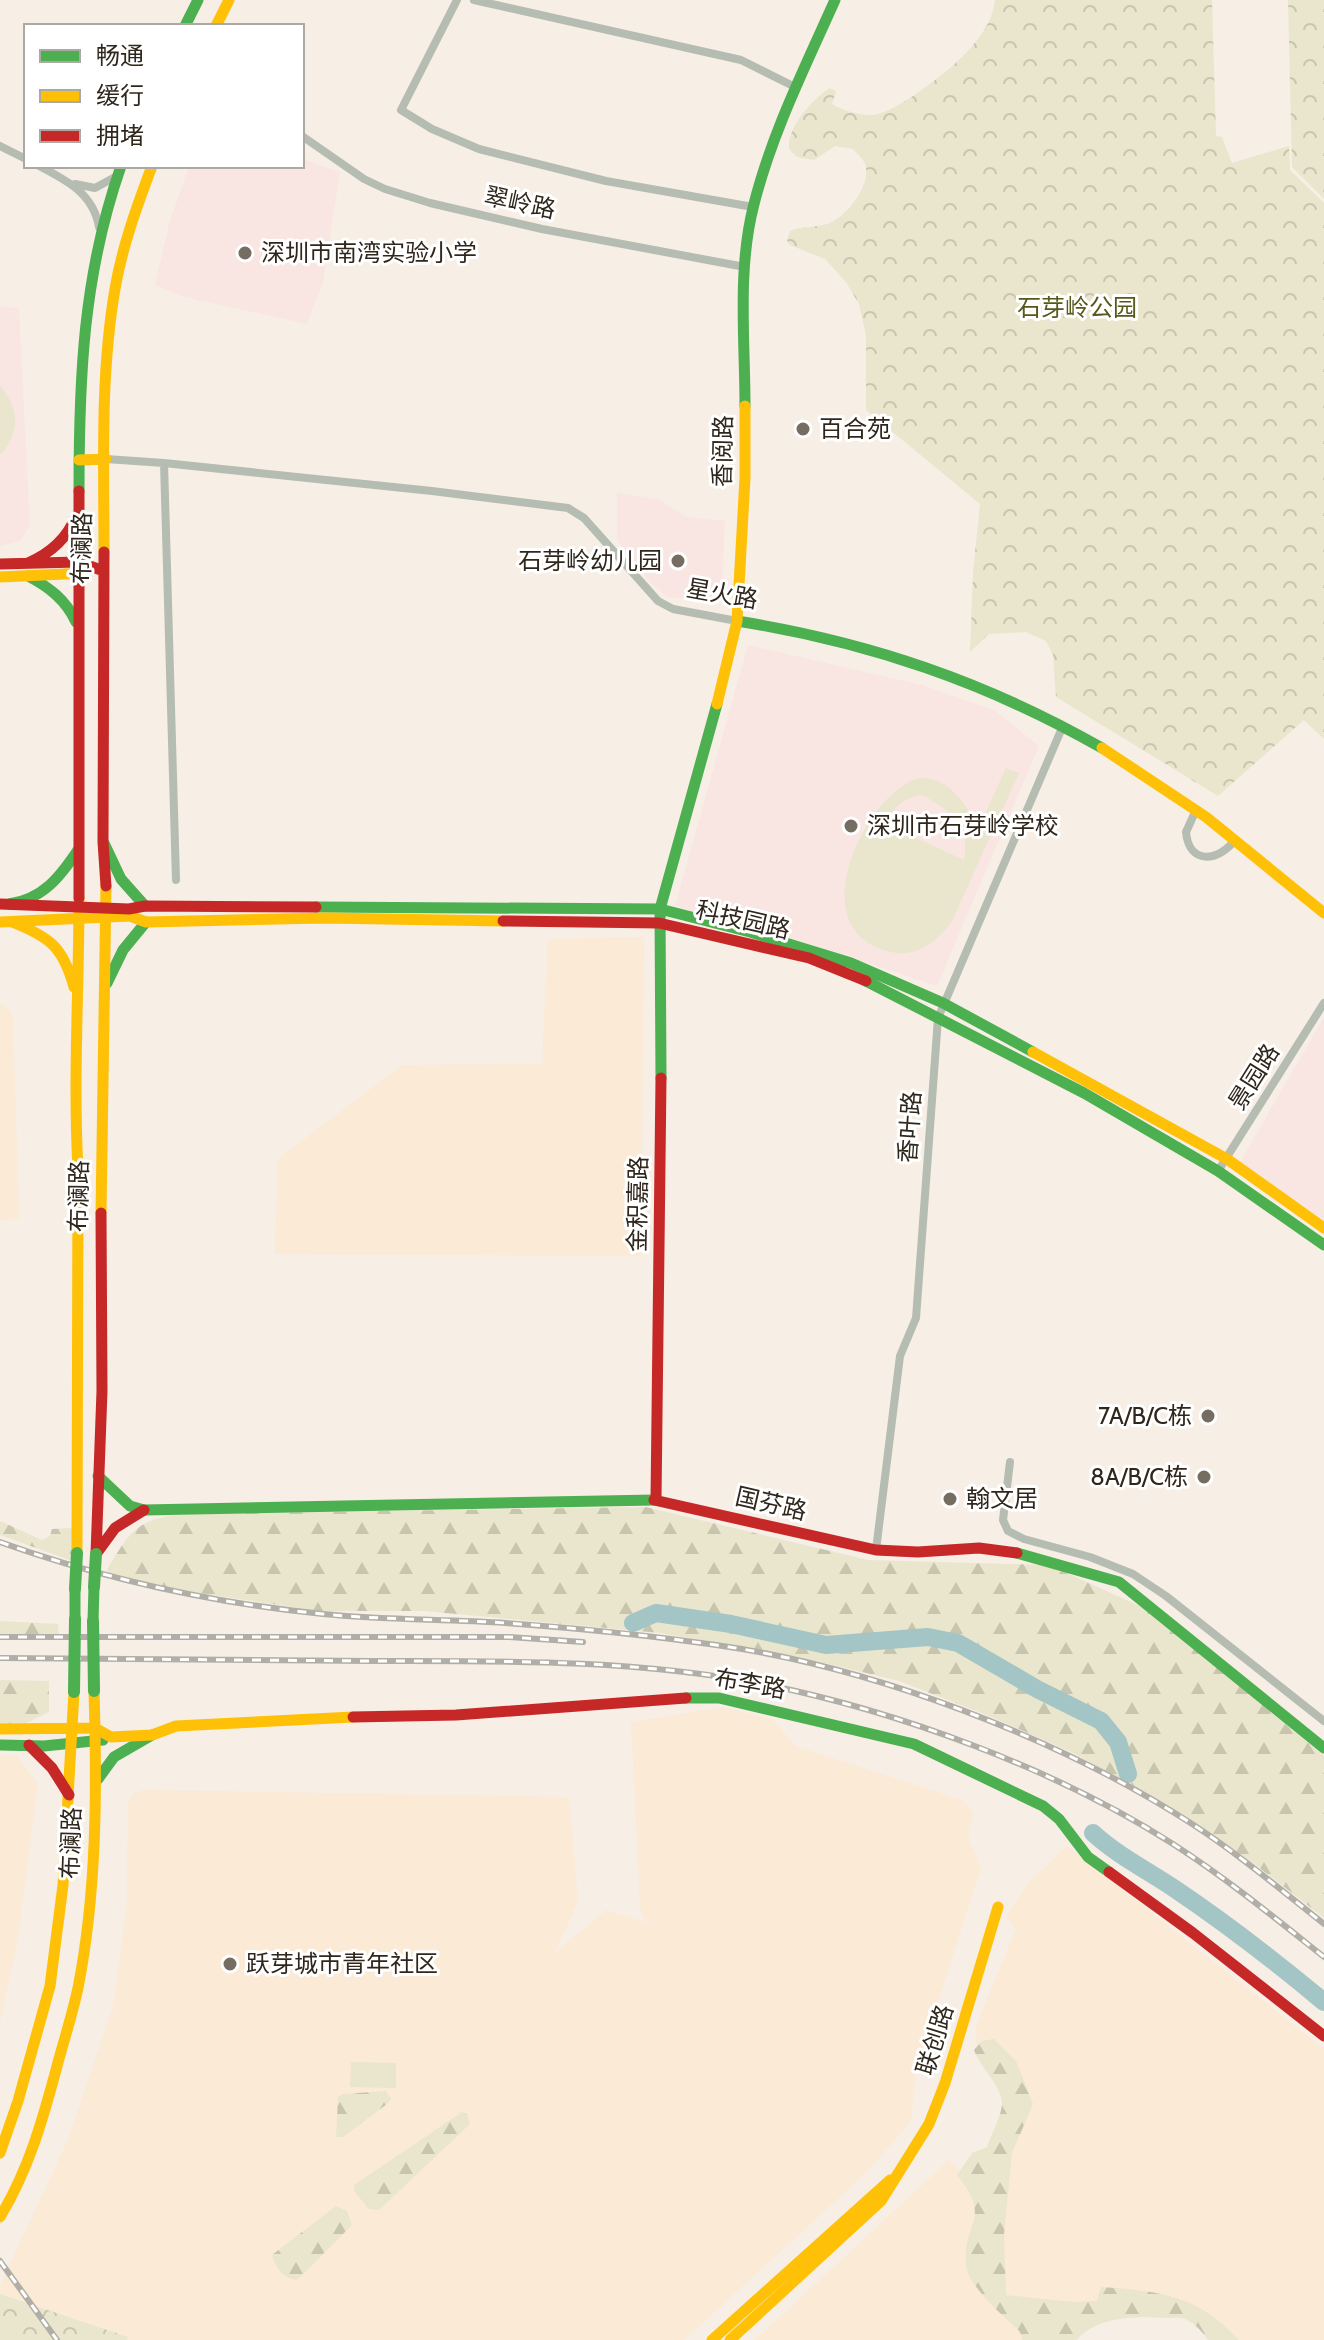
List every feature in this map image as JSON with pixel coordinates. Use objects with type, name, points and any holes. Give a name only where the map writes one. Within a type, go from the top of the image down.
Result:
[{"type":"main road","points":[[186,24],[198,0]]},
{"type":"main road","name":"香阅路","points":[[660,909],[737,621],[745,478],[745,267],[753,207],[770,150],[835,0]]},
{"type":"main road","points":[[217,24],[228,3]]},
{"type":"main road","name":"布澜路","points":[[0,2217],[30,2159],[51,2089],[80,1979],[91,1894],[96,1742],[93,1621],[102,1391],[107,912],[103,842],[105,383],[115,286],[135,211],[151,168]]},
{"type":"main road","name":"布澜路","points":[[0,2153],[50,1986],[63,1885],[69,1795],[77,1553],[78,1169],[75,1116],[79,1010],[78,509],[81,332],[99,231],[119,171]]},
{"type":"main road","name":"星火路","points":[[79,460],[106,459]]},
{"type":"main road","points":[[28,570],[66,537],[78,509]]},
{"type":"main road","points":[[0,564],[28,570],[66,603],[79,630]]},
{"type":"main road","points":[[0,577],[28,570],[78,568],[104,571]]},
{"type":"main road","name":"星火路","points":[[737,621],[773,625],[840,641],[950,674],[992,692],[1139,771],[1196,810],[1324,913]]},
{"type":"main road","points":[[103,842],[121,879],[145,906]]},
{"type":"main road","points":[[4,904],[22,903],[46,891],[78,850]]},
{"type":"main road","points":[[4,904],[78,913]]},
{"type":"main road","name":"科技园路","points":[[78,913],[145,906],[660,909],[812,950],[851,963],[943,1003],[1227,1159],[1324,1228]]},
{"type":"main road","name":"金积嘉路","points":[[656,1500],[662,1175],[660,909]]},
{"type":"main road","name":"科技园路","points":[[107,912],[146,922],[325,918],[659,923],[809,958],[870,983],[1084,1093],[1218,1171],[1324,1245]]},
{"type":"main road","points":[[6,922],[78,913]]},
{"type":"main road","points":[[6,922],[49,937],[58,946],[69,967],[79,1010]]},
{"type":"main road","points":[[79,976],[104,984],[132,935],[146,922]]},
{"type":"main road","points":[[98,1476],[130,1506],[144,1510]]},
{"type":"main road","name":"国芬路","points":[[144,1510],[656,1500],[876,1550],[918,1552],[979,1548],[1028,1554],[1119,1582],[1324,1748]]},
{"type":"main road","points":[[96,1554],[115,1528],[144,1510]]},
{"type":"main road","name":"布李路","points":[[0,1745],[96,1742],[111,1737],[152,1735],[176,1726],[203,1724],[322,1717],[456,1715],[699,1697],[719,1698],[801,1715],[914,1744],[1043,1806],[1059,1819],[1088,1857],[1193,1933],[1324,2036]]},
{"type":"main road","points":[[0,1729],[95,1728],[111,1737]]},
{"type":"main road","points":[[95,1786],[103,1767],[117,1754],[152,1735]]},
{"type":"main road","points":[[29,1745],[47,1761],[63,1781],[69,1795]]},
{"type":"main road","name":"联创路","points":[[730,2340],[881,2201],[912,2154],[929,2124],[945,2083],[998,1907]]},
{"type":"main road","name":"联创路","points":[[712,2340],[894,2177]]},
{"type":"street","points":[[457,0],[401,110],[432,129],[479,149],[606,181],[753,207]]},
{"type":"street","points":[[474,0],[741,60],[795,87]]},
{"type":"street","name":"翠岭路","points":[[304,137],[364,179],[430,203],[542,229],[745,267]]},
{"type":"street","points":[[0,146],[24,158]]},
{"type":"street","points":[[43,168],[70,183],[94,207],[99,231]]},
{"type":"street","points":[[70,183],[95,188],[119,171]]},
{"type":"street","name":"星火路","points":[[106,459],[432,491],[568,508],[584,518],[658,601],[673,609],[737,621]]},
{"type":"street","points":[[164,463],[176,880]]},
{"type":"street","name":"香叶路","points":[[876,1550],[900,1356],[916,1318],[938,1018],[1062,728]]},
{"type":"street","points":[[1196,810],[1186,832],[1189,846],[1195,852],[1216,857],[1223,854],[1235,840]]},
{"type":"street","name":"景园路","points":[[1218,1171],[1324,1003]]},
{"type":"street","points":[[1010,1462],[1003,1520],[1008,1531],[1133,1574],[1166,1596],[1324,1721]]},
{"type":"shaded area","name":"深圳市南湾实验小学","points":[[304,159],[340,172],[323,282],[307,324],[184,297],[155,285],[169,224],[188,168],[304,168]]},
{"type":"shaded area","points":[[0,306],[19,308],[30,526],[20,541],[0,546]]},
{"type":"shaded area","name":"石芽岭幼儿园","points":[[617,493],[658,499],[687,517],[725,521],[722,590],[708,601],[667,597],[649,581],[617,540]]},
{"type":"shaded area","name":"深圳市石芽岭学校","points":[[748,645],[922,685],[994,710],[1039,746],[937,986],[801,941],[675,906]]},
{"type":"shaded area","points":[[644,937],[641,1256],[275,1254],[278,1159],[402,1065],[542,1064],[548,939]]},
{"type":"shaded area","points":[[0,1003],[9,1009],[13,1018],[19,1219],[0,1220]]},
{"type":"shaded area","points":[[1324,1017],[1324,1220],[1240,1162]]},
{"type":"shaded area","points":[[724,1707],[773,1720],[795,1746],[962,1800],[973,1812],[968,1836],[981,1868],[916,2070],[911,2121],[866,2173],[684,2340],[127,2340],[127,2337],[0,2294],[0,2285],[67,2142],[113,2007],[127,1906],[128,1801],[135,1793],[145,1790],[569,1797],[578,1902],[554,1954],[606,1910],[647,1923],[641,1913],[631,1722]]},
{"type":"shaded area","points":[[0,1755],[16,1755],[38,1784],[17,1943],[0,2022]]},
{"type":"shaded area","points":[[1067,1846],[1324,2049],[1324,2340],[1217,2340],[1194,2317],[1156,2306],[1044,2320],[994,2285],[1016,2117],[977,2051],[976,2026],[1016,1929],[1006,1916],[1029,1882]]},
{"type":"shaded area","points":[[949,2160],[974,2187],[979,2202],[973,2260],[1032,2340],[755,2340]]},
{"type":"green space","name":"石芽岭公园","points":[[995,0],[1212,0],[1216,136],[1222,137],[1232,163],[1289,146],[1290,170],[1324,203],[1324,739],[1304,720],[1218,796],[1056,697],[1053,655],[1046,641],[1026,632],[989,634],[970,652],[980,504],[866,410],[866,336],[859,304],[846,282],[825,259],[787,241],[790,231],[827,224],[842,215],[856,200],[865,181],[864,162],[853,149],[835,146],[814,160],[797,157],[789,149],[796,123],[808,107],[829,88],[836,91],[832,104],[863,115],[873,115],[897,106],[942,75],[966,53],[988,24]]},
{"type":"green space","points":[[1288,0],[1324,0],[1324,199],[1292,167]]},
{"type":"green space","points":[[0,386],[11,403],[15,421],[11,438],[0,455]]},
{"type":"green space","points":[[1006,768],[1019,773],[952,921],[940,935],[918,950],[901,953],[891,952],[862,938],[847,915],[845,887],[852,856],[867,826],[885,801],[905,784],[924,778],[934,780],[958,796],[978,830]],"holes":[[[922,795],[949,813],[961,828],[964,860],[886,824],[895,808],[904,801]]]},
{"type":"green space","points":[[646,1507],[868,1560],[1049,1565],[1146,1609],[1324,1756],[1324,1918],[1257,1866],[1145,1792],[1071,1752],[899,1681],[821,1662],[660,1633],[424,1611],[319,1611],[146,1585],[110,1577],[107,1570],[123,1544],[139,1527],[159,1518],[190,1514]]},
{"type":"green space","points":[[0,1521],[42,1540],[50,1536],[52,1529],[72,1528],[72,1561],[0,1535]]},
{"type":"green space","points":[[0,1621],[58,1624],[59,1637],[0,1636]]},
{"type":"green space","points":[[0,1680],[49,1681],[49,1712],[18,1727],[0,1726]]},
{"type":"green space","points":[[994,2039],[1016,2061],[1033,2104],[1012,2153],[1004,2235],[1006,2295],[1073,2302],[1097,2301],[1101,2287],[1160,2294],[1177,2298],[1208,2313],[1239,2340],[1208,2340],[1195,2325],[1183,2318],[1143,2317],[1106,2322],[1085,2332],[1077,2340],[1022,2340],[1020,2332],[979,2291],[966,2264],[966,2249],[975,2211],[968,2190],[957,2175],[972,2153],[987,2147],[1000,2113],[1001,2096],[974,2050],[982,2041]]},
{"type":"green space","points":[[351,2062],[396,2063],[396,2088],[350,2087]]},
{"type":"green space","points":[[386,2091],[391,2099],[387,2104],[343,2137],[336,2137],[338,2097]]},
{"type":"green space","points":[[462,2112],[467,2114],[470,2124],[379,2210],[369,2209],[354,2191],[354,2185]]},
{"type":"green space","points":[[336,2206],[347,2211],[352,2225],[297,2280],[284,2275],[272,2255]]},
{"type":"green space","points":[[0,2294],[128,2337],[127,2340],[0,2340]]},
{"type":"waterway","points":[[633,1623],[656,1613],[731,1624],[826,1645],[928,1637],[958,1643],[1037,1689],[1101,1721],[1118,1742],[1128,1774]]},
{"type":"waterway","points":[[1093,1833],[1232,1930],[1324,2002]]},
{"type":"railway","points":[[0,1542],[119,1578],[241,1603],[346,1616],[506,1623],[716,1645],[776,1655],[900,1688],[1022,1734],[1137,1791],[1206,1834],[1324,1924]]},
{"type":"railway","points":[[0,1637],[509,1637],[583,1642]]},
{"type":"railway","points":[[0,1658],[568,1663],[666,1670],[763,1684],[868,1710],[921,1727],[975,1746],[1079,1791],[1193,1857],[1324,1957]]},
{"type":"railway","points":[[0,2261],[57,2340]]},
{"type":"traffic: fast","points":[[186,24],[198,0]]},
{"type":"traffic: fast","points":[[745,406],[745,254],[754,204],[780,126],[835,0]]},
{"type":"traffic: fast","points":[[79,491],[82,367],[91,287],[98,247],[120,168]]},
{"type":"traffic: fast","points":[[28,576],[56,595],[76,622]]},
{"type":"traffic: fast","points":[[737,621],[833,640],[926,668],[1015,703],[1102,748]]},
{"type":"traffic: fast","points":[[661,1078],[660,909],[717,704]]},
{"type":"traffic: fast","points":[[104,843],[121,879],[145,906]]},
{"type":"traffic: fast","points":[[9,904],[32,897],[50,885],[78,850]]},
{"type":"traffic: fast","points":[[316,907],[660,909],[851,963],[943,1003],[1033,1052]]},
{"type":"traffic: fast","points":[[107,983],[123,950],[146,922]]},
{"type":"traffic: fast","points":[[866,981],[1084,1093],[1218,1171],[1324,1245]]},
{"type":"traffic: fast","points":[[98,1476],[130,1506],[144,1510],[654,1500]]},
{"type":"traffic: fast","points":[[75,1589],[77,1553]]},
{"type":"traffic: fast","points":[[1017,1553],[1119,1582],[1324,1748]]},
{"type":"traffic: fast","points":[[94,1587],[96,1554]]},
{"type":"traffic: fast","points":[[93,1621],[94,1587]]},
{"type":"traffic: fast","points":[[75,1589],[75,1619]]},
{"type":"traffic: fast","points":[[74,1692],[75,1619]]},
{"type":"traffic: fast","points":[[93,1621],[94,1691]]},
{"type":"traffic: fast","points":[[686,1698],[719,1698],[914,1744],[1043,1806],[1059,1819],[1088,1857],[1109,1872]]},
{"type":"traffic: fast","points":[[98,1779],[114,1757],[152,1735]]},
{"type":"traffic: fast","points":[[0,1745],[44,1746],[103,1740]]},
{"type":"traffic: slow","points":[[217,24],[229,0]]},
{"type":"traffic: slow","points":[[104,552],[104,420],[110,322],[122,258],[151,168]]},
{"type":"traffic: slow","points":[[717,704],[737,621],[745,478],[745,406]]},
{"type":"traffic: slow","points":[[79,460],[106,459]]},
{"type":"traffic: slow","points":[[0,577],[87,573]]},
{"type":"traffic: slow","points":[[1102,748],[1206,817],[1324,913]]},
{"type":"traffic: slow","points":[[101,1213],[106,886]]},
{"type":"traffic: slow","points":[[77,1553],[76,1068],[79,898]]},
{"type":"traffic: slow","points":[[0,922],[130,916],[146,922],[325,918],[503,921]]},
{"type":"traffic: slow","points":[[12,922],[53,945],[65,962],[74,987]]},
{"type":"traffic: slow","points":[[1033,1052],[1227,1159],[1324,1228]]},
{"type":"traffic: slow","points":[[0,2217],[19,2182],[33,2146],[78,1988],[89,1914],[94,1840],[94,1691]]},
{"type":"traffic: slow","points":[[0,2153],[50,1986],[63,1885],[74,1692]]},
{"type":"traffic: slow","points":[[0,1729],[95,1728],[111,1737],[152,1735],[176,1726],[353,1717]]},
{"type":"traffic: slow","points":[[730,2340],[881,2201],[929,2124],[945,2083],[998,1907]]},
{"type":"traffic: slow","points":[[712,2340],[890,2180]]},
{"type":"traffic: jam","points":[[79,491],[79,898]]},
{"type":"traffic: jam","points":[[28,563],[57,544],[76,516]]},
{"type":"traffic: jam","points":[[104,552],[103,842],[106,886]]},
{"type":"traffic: jam","points":[[0,564],[78,562],[104,571]]},
{"type":"traffic: jam","points":[[0,904],[129,909],[145,906],[316,907]]},
{"type":"traffic: jam","points":[[503,921],[659,923],[809,958],[866,981]]},
{"type":"traffic: jam","points":[[656,1500],[661,1078]]},
{"type":"traffic: jam","points":[[96,1554],[102,1391],[101,1213]]},
{"type":"traffic: jam","points":[[654,1500],[876,1550],[918,1552],[979,1548],[1017,1553]]},
{"type":"traffic: jam","points":[[96,1554],[115,1528],[144,1510]]},
{"type":"traffic: jam","points":[[353,1717],[456,1715],[686,1698]]},
{"type":"traffic: jam","points":[[29,1745],[52,1768],[69,1795]]},
{"type":"traffic: jam","points":[[1109,1872],[1193,1933],[1324,2036]]},
{"type":"place","name":"深圳市南湾实验小学","points":[[245,253]]},
{"type":"place","name":"百合苑","points":[[803,429]]},
{"type":"place","name":"石芽岭幼儿园","points":[[678,561]]},
{"type":"place","name":"深圳市石芽岭学校","points":[[851,826]]},
{"type":"place","name":"7A/B/C栋","points":[[1208,1416]]},
{"type":"place","name":"8A/B/C栋","points":[[1204,1477]]},
{"type":"place","name":"翰文居","points":[[950,1499]]},
{"type":"place","name":"跃芽城市青年社区","points":[[230,1964]]}]
